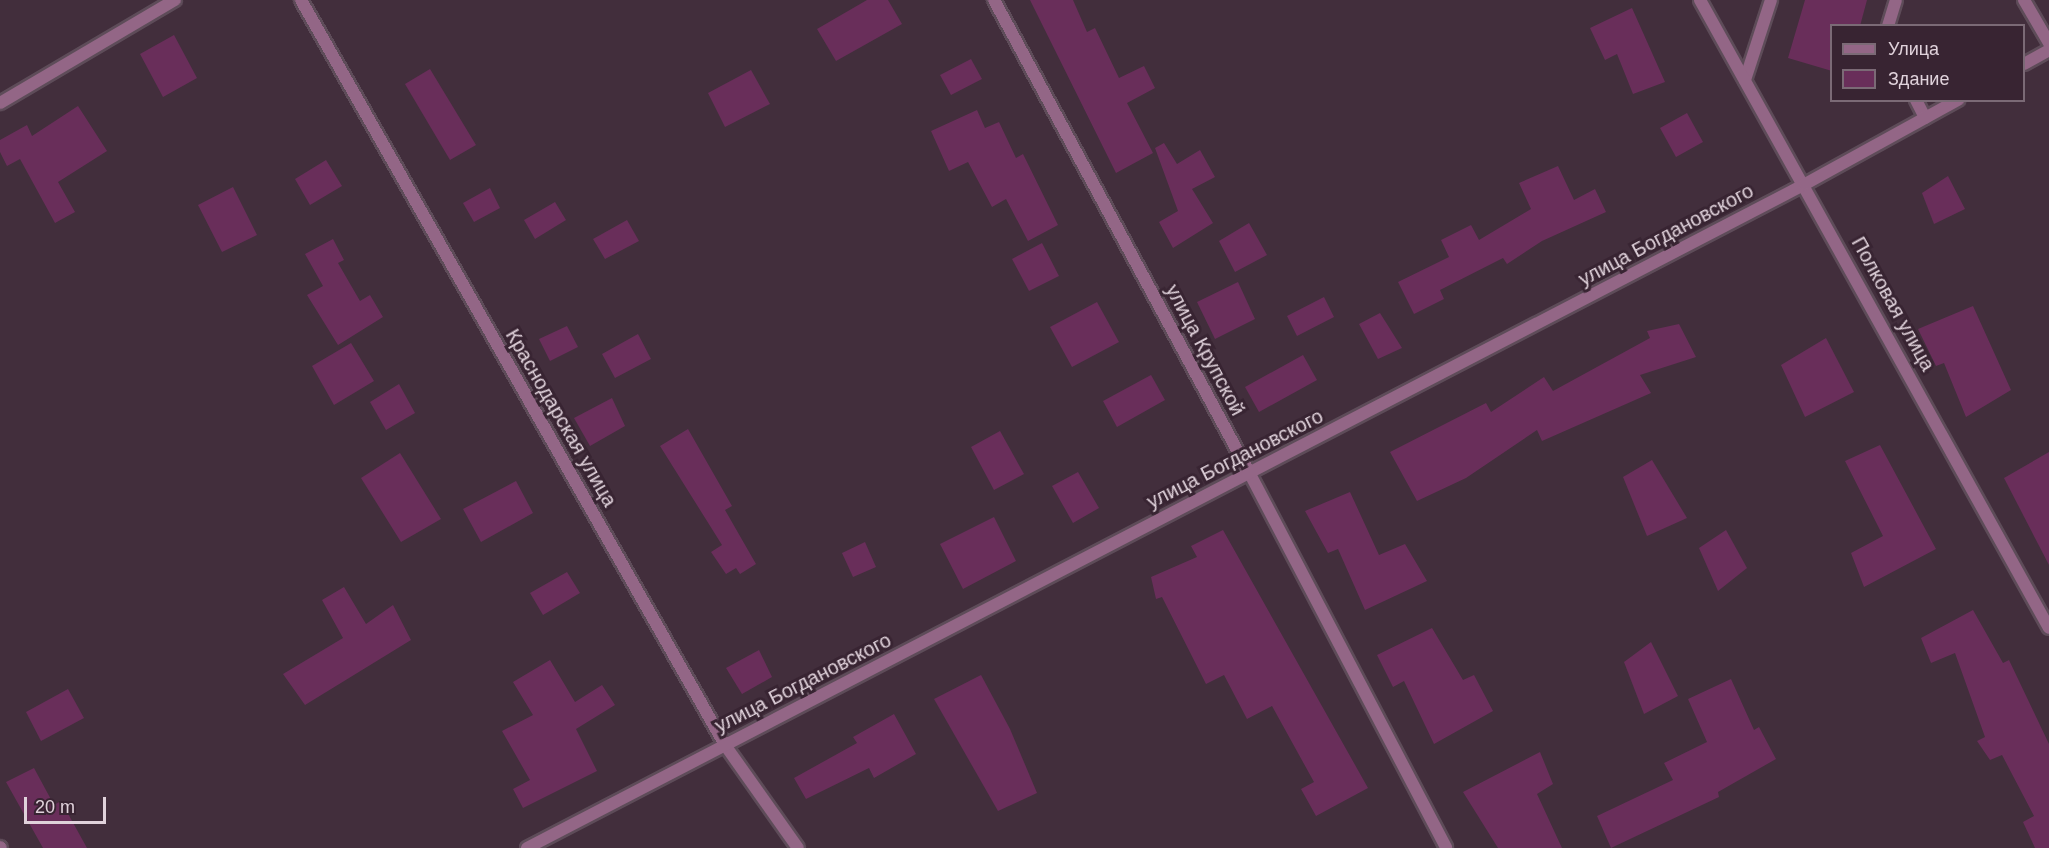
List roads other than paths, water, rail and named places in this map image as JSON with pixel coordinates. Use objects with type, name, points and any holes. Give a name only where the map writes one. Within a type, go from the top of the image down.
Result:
[{"type":"street","points":[[0,104],[175,0]]},
{"type":"street","name":"Краснодарская улица","points":[[301,0],[725,745],[798,848]]},
{"type":"street","name":"улица Крупской","points":[[994,0],[1250,474],[1446,848]]},
{"type":"street","name":"Полковая улица","points":[[1700,0],[2049,628]]},
{"type":"street","points":[[1745,80],[1771,0]]},
{"type":"street","points":[[1889,24],[1896,0]]},
{"type":"street","points":[[2024,0],[2049,42]]},
{"type":"street","points":[[2025,63],[2049,50]]},
{"type":"street","points":[[1917,102],[1925,118]]},
{"type":"street","name":"улица Богдановского","points":[[527,848],[1250,474],[1804,184],[1954,102]]}]
